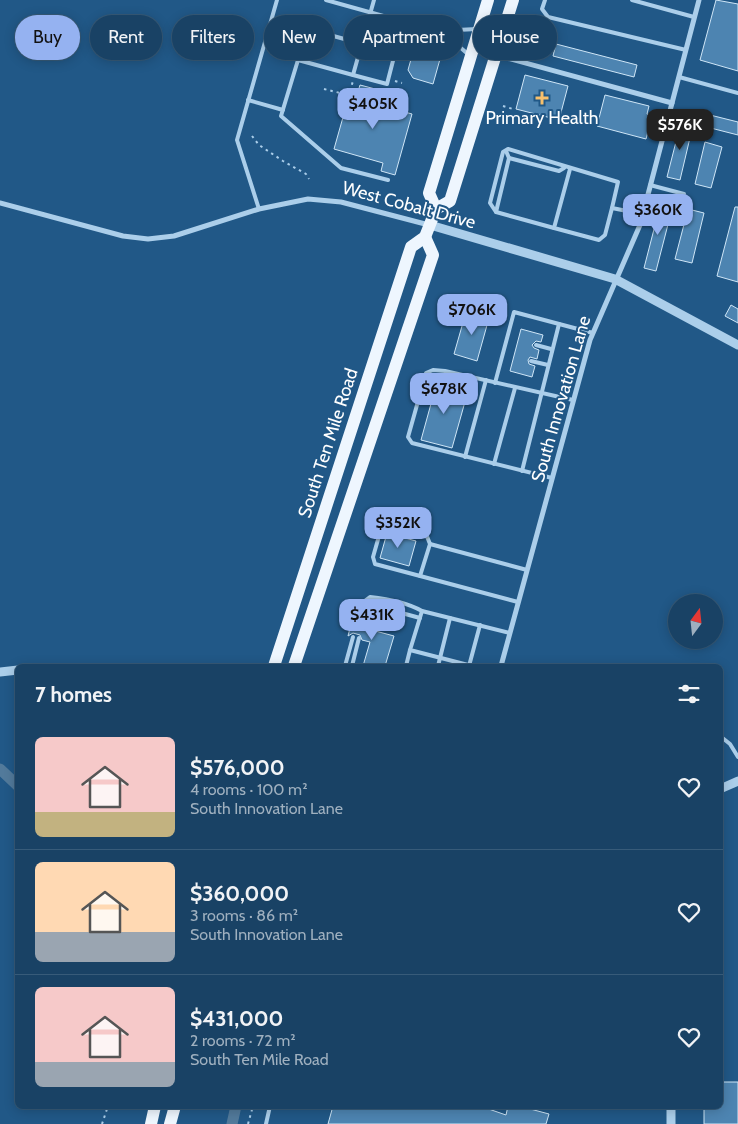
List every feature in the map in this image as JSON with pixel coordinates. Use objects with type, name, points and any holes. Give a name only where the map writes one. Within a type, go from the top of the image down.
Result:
[{"type":"main road","points":[[484,15],[488,0]]},
{"type":"main road","name":"South Ten Mile Road","points":[[508,15],[513,0]]},
{"type":"main road","points":[[436,209],[428,193],[473,54]]},
{"type":"main road","name":"South Ten Mile Road","points":[[275,664],[411,247],[427,231],[436,209],[450,201],[494,60]]},
{"type":"main road","points":[[295,664],[433,255],[427,231]]},
{"type":"main road","points":[[150,1124],[154,1109]]},
{"type":"main road","points":[[170,1124],[174,1109]]},
{"type":"street","name":"South Innovation Lane","points":[[502,664],[573,400],[593,333],[642,214],[699,0]]},
{"type":"street","points":[[514,60],[672,103]]},
{"type":"street","name":"West Cobalt Drive","points":[[0,203],[124,236],[148,239],[174,236],[259,209],[308,199],[341,202],[427,231],[615,279],[738,345]]},
{"type":"street","points":[[0,672],[15,670]]},
{"type":"street","points":[[723,788],[738,781]]},
{"type":"street","points":[[671,1109],[671,1124]]},
{"type":"lane","points":[[259,209],[237,140],[277,0]]},
{"type":"lane","points":[[326,0],[380,15]]},
{"type":"lane","points":[[369,15],[374,0]]},
{"type":"lane","points":[[545,0],[544,13],[548,17],[686,50]]},
{"type":"lane","points":[[632,0],[694,17]]},
{"type":"lane","points":[[463,50],[472,58]]},
{"type":"lane","points":[[388,180],[341,168],[281,116],[298,60],[387,84],[393,60]]},
{"type":"lane","points":[[353,75],[357,60]]},
{"type":"lane","points":[[679,77],[738,92]]},
{"type":"lane","points":[[248,100],[283,110]]},
{"type":"lane","points":[[508,149],[541,158],[559,163],[564,168],[618,182],[605,235],[599,240],[496,212],[490,203],[501,156],[508,149]]},
{"type":"lane","points":[[496,212],[510,158],[506,151]]},
{"type":"lane","points":[[510,158],[559,171],[564,168]]},
{"type":"lane","points":[[539,166],[541,158]]},
{"type":"lane","points":[[554,228],[570,169]]},
{"type":"lane","points":[[650,185],[684,194]]},
{"type":"lane","points":[[612,208],[642,214]]},
{"type":"lane","points":[[495,383],[514,312],[593,333]]},
{"type":"lane","points":[[522,471],[551,349],[559,324]]},
{"type":"lane","points":[[508,336],[514,338]]},
{"type":"lane","points":[[536,345],[551,349]]},
{"type":"lane","points":[[503,354],[510,355]]},
{"type":"lane","points":[[532,361],[548,365]]},
{"type":"lane","points":[[552,478],[412,443],[408,437],[426,373],[433,370],[445,371],[573,400]]},
{"type":"lane","points":[[465,457],[486,380]]},
{"type":"lane","points":[[494,464],[515,388]]},
{"type":"lane","points":[[420,576],[430,544],[426,534],[383,522],[373,557],[375,564],[420,576],[518,602]]},
{"type":"lane","points":[[430,544],[527,570]]},
{"type":"lane","points":[[359,612],[362,603],[370,597],[388,599],[412,605],[422,611],[510,633]]},
{"type":"lane","points":[[366,614],[370,608],[376,606],[420,618]]},
{"type":"lane","points":[[406,664],[422,611]]},
{"type":"lane","points":[[438,664],[450,618]]},
{"type":"lane","points":[[470,664],[480,625]]},
{"type":"lane","points":[[346,664],[353,637]]},
{"type":"lane","points":[[352,664],[359,638]]},
{"type":"lane","points":[[410,650],[462,664]]},
{"type":"lane","points":[[723,738],[730,744],[738,757]]},
{"type":"lane","points":[[266,1124],[269,1109]]},
{"type":"path","points":[[324,89],[340,93]]},
{"type":"path","points":[[503,106],[513,109]]},
{"type":"path","points":[[252,136],[259,145],[306,174],[309,179]]},
{"type":"path","points":[[102,1124],[107,1109]]},
{"type":"path","points":[[248,1124],[252,1109]]},
{"type":"building","points":[[716,0],[738,4],[738,71],[700,60]]},
{"type":"building","points":[[557,44],[637,65],[634,77],[557,57]]},
{"type":"building","points":[[411,60],[440,60],[433,84],[413,78],[408,70]]},
{"type":"building","name":"Primary Health","points":[[525,75],[568,86],[559,120],[516,109]]},
{"type":"building","points":[[360,85],[383,91],[380,105],[412,114],[395,175],[381,171],[383,163],[334,149],[349,96],[356,98]]},
{"type":"building","points":[[605,95],[649,106],[647,114],[652,116],[646,139],[597,126]]},
{"type":"building","points":[[698,112],[738,122],[738,135],[695,124]]},
{"type":"building","points":[[681,122],[693,125],[680,180],[667,177]]},
{"type":"building","points":[[705,142],[722,147],[711,188],[695,184]]},
{"type":"building","points":[[661,202],[673,205],[656,271],[644,268]]},
{"type":"building","points":[[735,207],[738,207],[738,282],[717,276]]},
{"type":"building","points":[[688,209],[704,213],[692,263],[675,259]]},
{"type":"building","points":[[731,305],[738,309],[738,323],[725,316]]},
{"type":"building","points":[[466,312],[489,318],[477,361],[454,354]]},
{"type":"building","points":[[521,329],[543,335],[541,342],[536,341],[532,345],[539,350],[537,359],[530,357],[528,360],[529,364],[535,366],[532,377],[510,371]]},
{"type":"building","points":[[437,382],[468,391],[452,448],[421,440]]},
{"type":"building","points":[[387,533],[416,541],[409,566],[380,558]]},
{"type":"building","points":[[354,612],[358,616],[362,614],[365,618],[372,616],[368,629],[394,636],[386,664],[364,664],[370,642],[362,640],[360,635],[353,633],[348,636]]},
{"type":"building","points":[[723,1082],[738,1082],[738,1124],[704,1124],[704,1109],[723,1109]]},
{"type":"building","points":[[332,1109],[489,1109],[506,1115],[507,1109],[530,1109],[549,1114],[546,1124],[328,1124]]},
{"type":"waterway","points":[[0,769],[15,783]]},
{"type":"waterway","points":[[232,1124],[235,1109]]},
{"type":"place","name":"Primary Health","points":[[542,98]]}]
